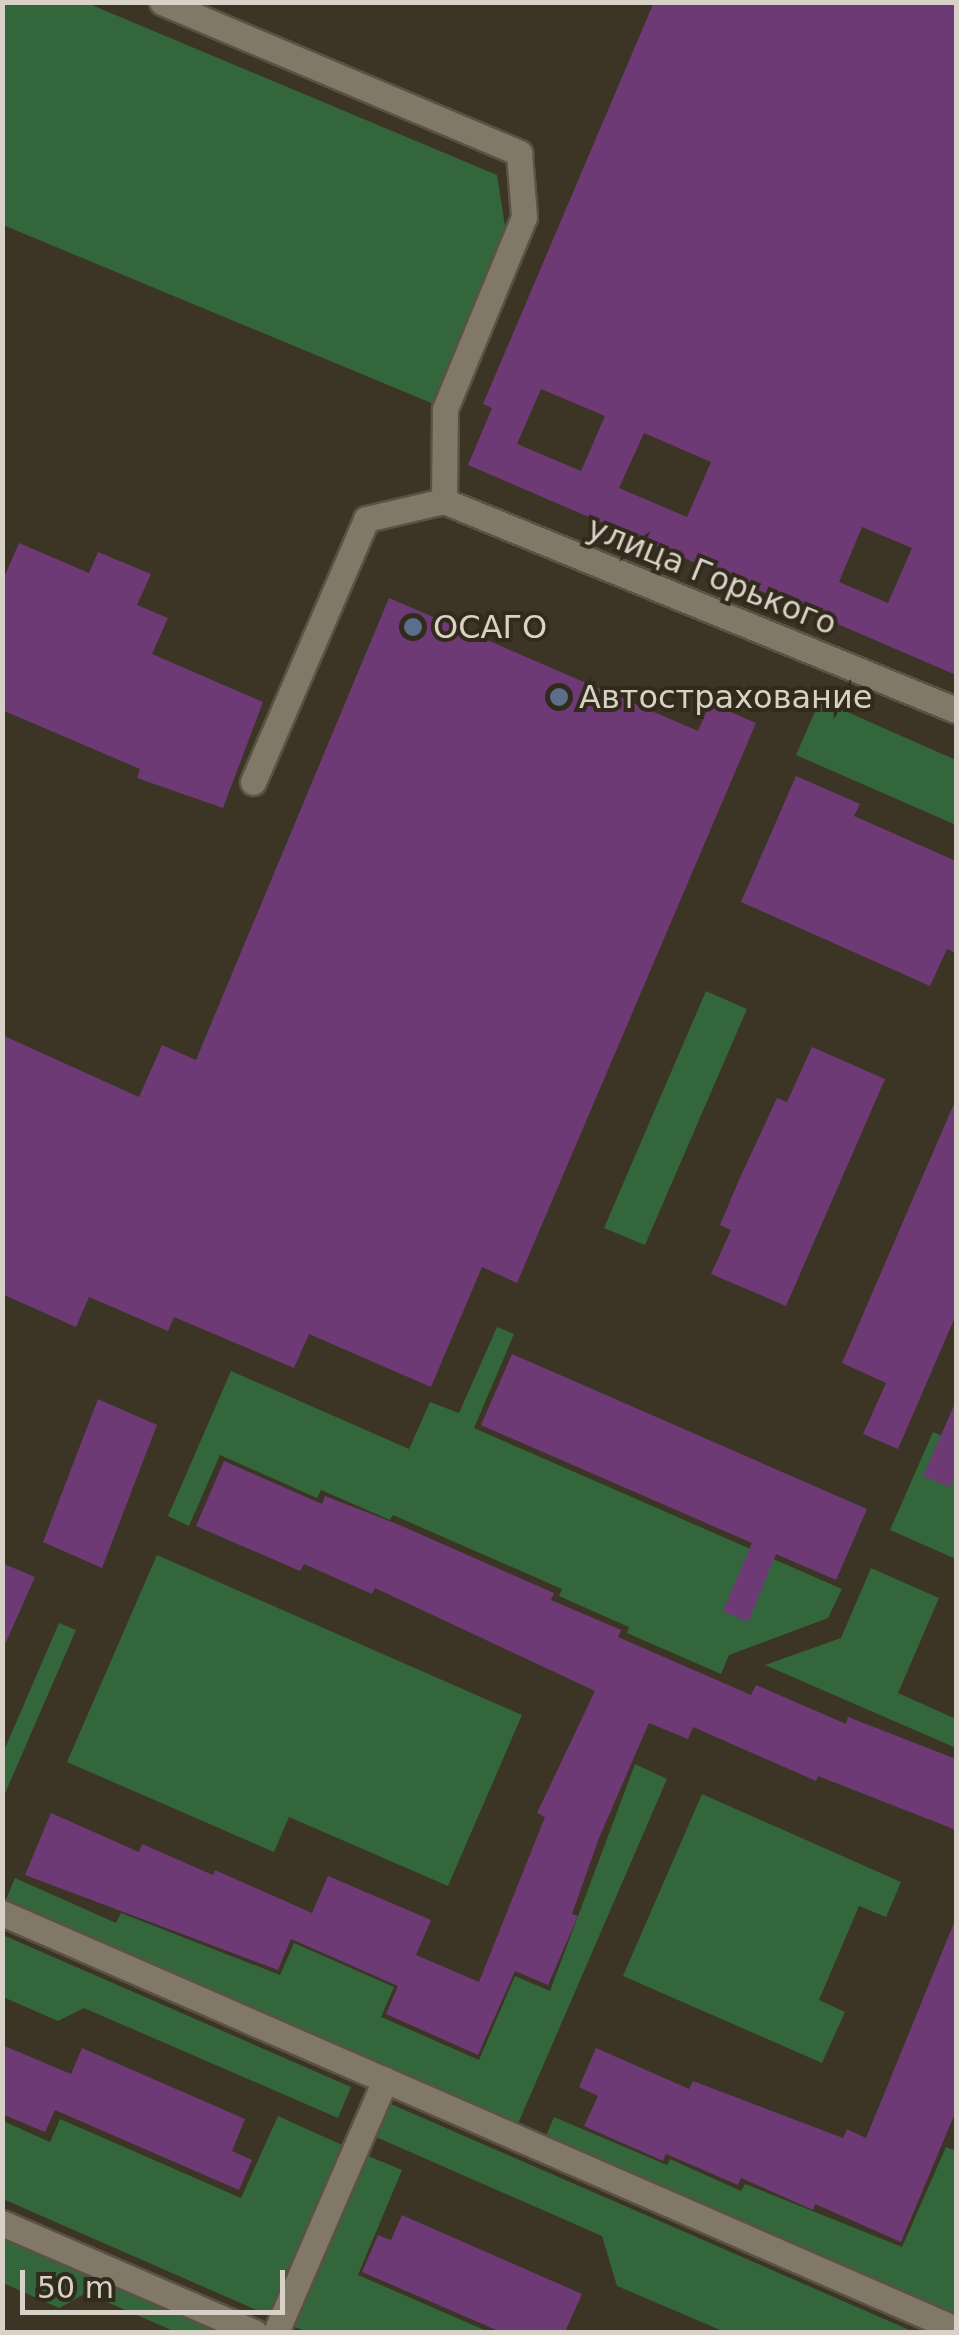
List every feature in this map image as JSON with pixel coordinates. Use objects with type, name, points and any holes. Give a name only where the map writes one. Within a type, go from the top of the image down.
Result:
[{"type":"street","points":[[162,2],[518,153],[524,218],[445,409],[444,501],[366,519],[253,782]]},
{"type":"street","name":"улица Горького","points":[[444,501],[956,710]]},
{"type":"street","points":[[2,1913],[956,2329]]},
{"type":"street","points":[[276,2332],[385,2080]]},
{"type":"street","points":[[2,2223],[254,2332]]},
{"type":"green space","points":[[2,3],[87,3],[497,175],[507,239],[436,405],[3,225]]},
{"type":"green space","points":[[820,700],[956,760],[956,825],[796,755]]},
{"type":"green space","points":[[706,991],[747,1009],[645,1245],[604,1228]]},
{"type":"green space","points":[[497,1327],[514,1334],[474,1428],[842,1589],[828,1618],[729,1655],[721,1674],[627,1633],[629,1627],[559,1596],[562,1589],[393,1515],[390,1520],[321,1490],[317,1498],[220,1455],[189,1526],[168,1516],[231,1371],[409,1449],[430,1402],[459,1413]]},
{"type":"green space","points":[[933,1432],[956,1442],[956,1559],[890,1530]]},
{"type":"green space","points":[[157,1555],[522,1715],[448,1886],[289,1817],[274,1852],[67,1762]]},
{"type":"green space","points":[[871,1568],[939,1598],[898,1693],[956,1719],[956,1748],[765,1665],[841,1638]]},
{"type":"green space","points":[[59,1623],[76,1630],[3,1798],[3,1753]]},
{"type":"green space","points":[[635,1764],[667,1779],[517,2126],[5,1902],[15,1878],[116,1923],[121,1913],[280,1975],[294,1943],[394,1987],[381,2017],[479,2060],[515,1976],[550,1991]]},
{"type":"green space","points":[[702,1794],[901,1882],[886,1917],[859,1906],[819,2000],[845,2012],[822,2063],[623,1976]]},
{"type":"green space","points":[[3,1935],[351,2087],[338,2118],[84,2008],[58,2021],[3,1997]]},
{"type":"green space","points":[[391,2104],[914,2332],[725,2332],[617,2286],[602,2236],[376,2137]]},
{"type":"green space","points":[[278,2116],[342,2145],[268,2315],[3,2199],[3,2121],[50,2142],[60,2119],[241,2198]]},
{"type":"green space","points":[[554,2117],[667,2165],[670,2159],[741,2191],[745,2184],[902,2247],[946,2147],[956,2151],[956,2318],[545,2138]]},
{"type":"green space","points":[[361,2153],[402,2170],[358,2275],[489,2332],[308,2332],[287,2324]]},
{"type":"green space","points":[[2,2230],[237,2332],[176,2332],[86,2293],[59,2308],[3,2283]]},
{"type":"building","points":[[654,2],[956,2],[956,675],[468,465],[492,408],[483,404]],"holes":[[[541,389],[605,416],[581,471],[517,444]],[[644,433],[711,462],[687,517],[619,488]],[[862,527],[912,548],[888,603],[839,582]]]},
{"type":"building","points":[[19,543],[89,573],[98,552],[151,574],[137,605],[168,618],[152,654],[263,702],[223,808],[137,778],[140,769],[2,710],[2,582]]},
{"type":"building","points":[[389,598],[698,731],[710,703],[756,723],[517,1283],[482,1267],[431,1387],[309,1334],[294,1368],[174,1317],[168,1331],[89,1297],[76,1327],[2,1294],[2,1035],[139,1097],[162,1045],[196,1060]]},
{"type":"building","points":[[796,776],[860,804],[854,816],[956,861],[956,953],[947,949],[930,986],[741,902]]},
{"type":"building","points":[[812,1047],[885,1079],[786,1306],[711,1274],[731,1230],[720,1225],[739,1180],[777,1098],[787,1102]]},
{"type":"building","points":[[956,1099],[956,1315],[898,1449],[863,1434],[886,1383],[842,1363]]},
{"type":"building","points":[[512,1354],[867,1509],[836,1580],[776,1554],[748,1622],[723,1611],[752,1543],[481,1425]]},
{"type":"building","points":[[98,1399],[157,1425],[102,1568],[43,1542]]},
{"type":"building","points":[[956,1401],[956,1472],[950,1487],[923,1476]]},
{"type":"building","points":[[224,1461],[322,1504],[325,1496],[397,1524],[554,1593],[551,1600],[621,1630],[618,1637],[751,1695],[756,1685],[846,1724],[848,1717],[956,1759],[956,1830],[818,1776],[816,1781],[693,1727],[688,1739],[649,1723],[599,1838],[572,1914],[578,1916],[548,1985],[515,1971],[478,2055],[386,2014],[398,1986],[291,1939],[278,1970],[25,1875],[51,1813],[139,1852],[142,1844],[213,1875],[215,1870],[312,1913],[328,1876],[431,1920],[416,1955],[479,1982],[545,1817],[537,1813],[595,1691],[375,1588],[372,1594],[304,1564],[300,1571],[196,1526]]},
{"type":"building","points":[[2,1563],[35,1577],[2,1651]]},
{"type":"building","points":[[956,1918],[956,2111],[901,2242],[815,2204],[813,2210],[741,2178],[738,2185],[666,2154],[663,2161],[584,2126],[598,2096],[579,2087],[596,2048],[689,2089],[693,2081],[843,2138],[847,2129],[866,2138]]},
{"type":"building","points":[[2,2045],[71,2074],[82,2048],[245,2119],[232,2151],[252,2160],[239,2190],[55,2110],[45,2132],[2,2114]]},
{"type":"building","points":[[402,2215],[582,2294],[565,2332],[501,2332],[362,2272],[378,2235],[391,2240]]},
{"type":"place","name":"ОСАГО","points":[[413,627]]},
{"type":"place","name":"Автострахование","points":[[559,697]]}]
